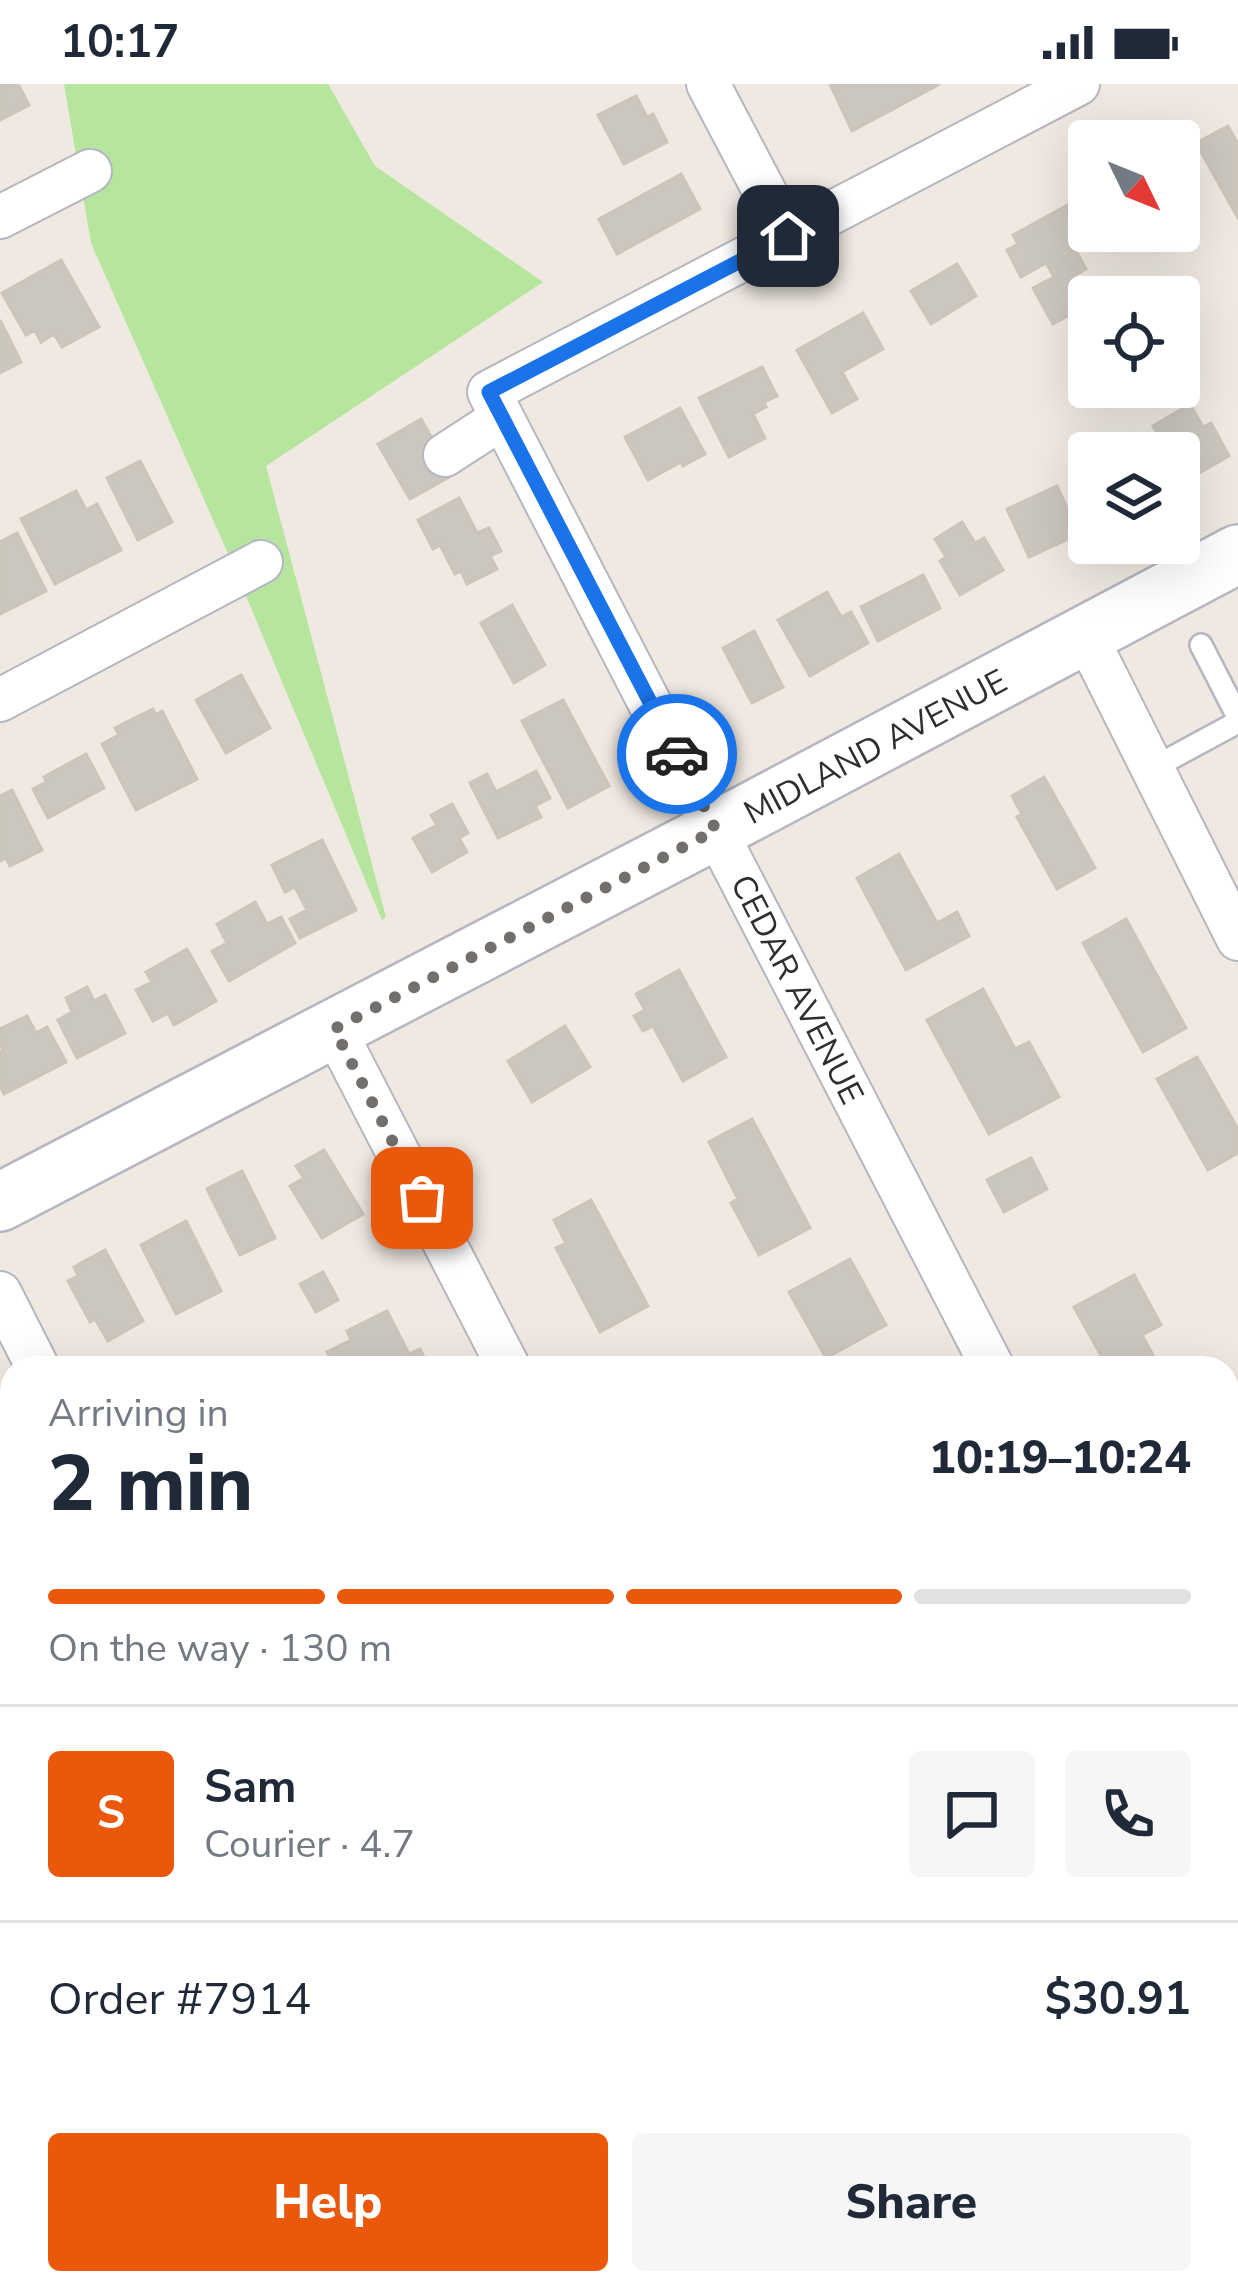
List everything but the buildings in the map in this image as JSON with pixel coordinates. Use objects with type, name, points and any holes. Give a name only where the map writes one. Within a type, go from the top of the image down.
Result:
[{"type":"street","points":[[708,84],[788,236]]},
{"type":"street","points":[[445,455],[502,418],[489,392],[1078,84]]},
{"type":"street","points":[[0,217],[89,171]]},
{"type":"street","name":"CEDAR AVENUE","points":[[502,418],[987,1356]]},
{"type":"street","name":"MIDLAND AVENUE","points":[[0,1202],[1238,554]]},
{"type":"street","points":[[0,700],[261,562]]},
{"type":"street","points":[[1086,636],[1238,939]]},
{"type":"street","points":[[334,1029],[503,1356]]},
{"type":"street","points":[[0,1293],[32,1356]]},
{"type":"lane","points":[[1153,768],[1238,720],[1201,645]]},
{"type":"green space","points":[[64,84],[328,84],[375,166],[543,282],[266,466],[386,917],[382,920],[91,243]]},
{"type":"way so far","points":[[422,1198],[334,1029],[716,830],[677,754]]},
{"type":"route","points":[[677,754],[489,392],[788,236]]}]
